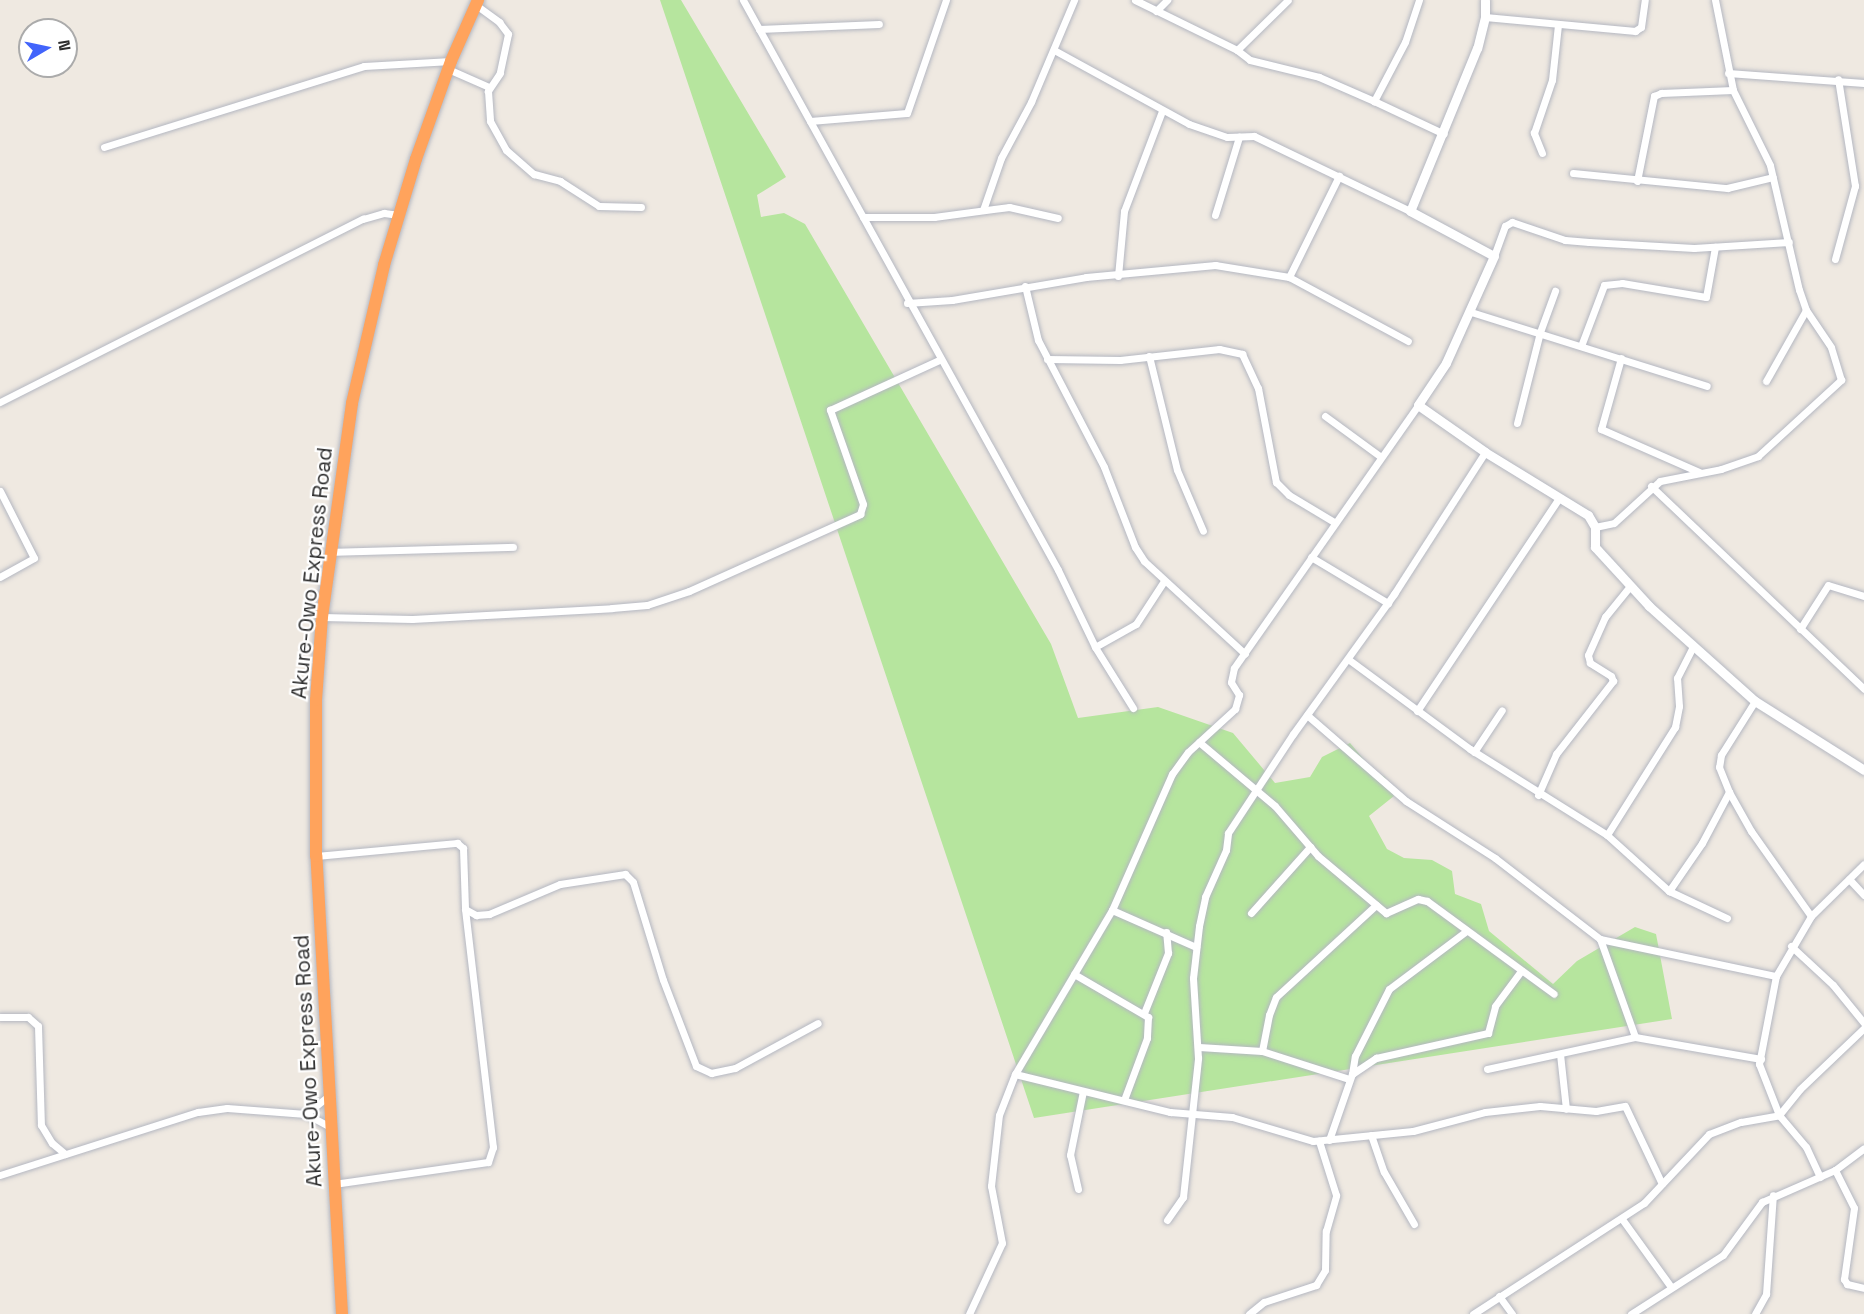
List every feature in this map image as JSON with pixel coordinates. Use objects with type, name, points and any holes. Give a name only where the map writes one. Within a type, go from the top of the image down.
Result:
[{"type":"highway","name":"Akure-Owo Express Road","points":[[342,1314],[316,856],[316,700],[322,617],[351,403],[399,214],[450,65],[477,3]]},
{"type":"street","points":[[743,0],[863,217],[907,303],[1058,570],[1095,647],[1133,708]]},
{"type":"street","points":[[810,121],[907,113],[946,0]]},
{"type":"street","points":[[983,210],[1000,158],[1054,50],[1074,0]]},
{"type":"street","points":[[1135,0],[1237,50],[1250,60],[1319,77],[1444,134]]},
{"type":"street","points":[[1156,11],[1167,0]]},
{"type":"street","points":[[1237,50],[1288,0]]},
{"type":"street","points":[[1374,101],[1405,42],[1419,0]]},
{"type":"street","points":[[1410,212],[1444,134],[1485,17],[1485,0]]},
{"type":"street","points":[[1485,17],[1635,31],[1641,27],[1645,0]]},
{"type":"street","points":[[1595,527],[1614,523],[1651,486],[1758,456],[1839,385],[1841,375],[1831,347],[1806,310],[1773,177],[1733,90],[1715,0]]},
{"type":"street","points":[[477,3],[499,22],[508,34],[500,73],[489,87],[490,121],[506,150],[534,174],[560,181],[599,206],[641,207]]},
{"type":"street","points":[[759,29],[879,24]]},
{"type":"street","points":[[1542,153],[1534,133],[1552,80],[1558,25]]},
{"type":"street","points":[[1054,50],[1162,111],[1227,137],[1254,136],[1340,176],[1494,256]]},
{"type":"street","points":[[104,147],[364,66],[450,65],[489,87]]},
{"type":"street","points":[[1728,73],[1838,79],[1864,83]]},
{"type":"street","points":[[1835,259],[1855,186],[1838,79]]},
{"type":"street","points":[[1637,181],[1654,96],[1661,93],[1733,90]]},
{"type":"street","points":[[1118,276],[1124,211],[1162,111]]},
{"type":"street","points":[[1215,215],[1239,136]]},
{"type":"street","points":[[1574,173],[1637,181],[1727,188],[1773,177]]},
{"type":"street","points":[[1289,278],[1340,176]]},
{"type":"street","points":[[863,217],[934,217],[983,210],[1020,208],[1058,218]]},
{"type":"street","points":[[0,402],[363,219],[384,213],[399,214]]},
{"type":"street","points":[[978,1314],[969,1313],[1002,1243],[991,1186],[999,1115],[1015,1074],[1112,910],[1172,774],[1199,742],[1235,710],[1239,695],[1231,677],[1334,522],[1446,363],[1471,312],[1505,226],[1512,222],[1565,240],[1715,247],[1789,242]]},
{"type":"street","points":[[1581,346],[1604,285],[1622,283],[1706,297],[1715,247]]},
{"type":"street","points":[[907,303],[952,300],[1025,286],[1215,265],[1289,278],[1408,341]]},
{"type":"street","points":[[1025,286],[1047,359],[1104,467],[1135,547],[1164,581],[1245,654]]},
{"type":"street","points":[[1517,423],[1539,332],[1555,291]]},
{"type":"street","points":[[1766,381],[1806,310]]},
{"type":"street","points":[[1471,312],[1707,386]]},
{"type":"street","points":[[1047,359],[1149,356],[1219,350],[1242,354],[1258,388],[1276,482],[1289,495],[1334,522]]},
{"type":"street","points":[[1149,356],[1177,470],[1203,531]]},
{"type":"street","points":[[1621,358],[1601,429],[1699,472]]},
{"type":"street","points":[[322,617],[412,619],[647,605],[706,584],[757,557],[860,514],[863,504],[830,410],[939,360]]},
{"type":"street","points":[[1418,405],[1485,452],[1588,515],[1595,527],[1595,547],[1629,587],[1755,701],[1864,770]]},
{"type":"street","points":[[1325,416],[1381,457]]},
{"type":"street","points":[[1167,1220],[1183,1197],[1198,1047],[1193,989],[1202,908],[1225,855],[1228,833],[1307,715],[1388,603],[1485,452]]},
{"type":"street","points":[[1651,486],[1864,689]]},
{"type":"street","points":[[0,491],[34,558],[0,577]]},
{"type":"street","points":[[1417,711],[1559,498]]},
{"type":"street","points":[[330,552],[513,547]]},
{"type":"street","points":[[1311,557],[1388,603]]},
{"type":"street","points":[[1095,647],[1136,624],[1164,581]]},
{"type":"street","points":[[1800,629],[1828,585],[1864,596]]},
{"type":"street","points":[[1538,795],[1556,754],[1613,681],[1611,676],[1590,663],[1588,655],[1605,617],[1629,587]]},
{"type":"street","points":[[1607,835],[1675,727],[1679,706],[1677,678],[1693,646]]},
{"type":"street","points":[[1348,658],[1474,752],[1538,795],[1607,835],[1669,891],[1727,918]]},
{"type":"street","points":[[1755,701],[1721,755],[1719,766],[1729,792],[1811,916]]},
{"type":"street","points":[[1474,752],[1502,710]]},
{"type":"street","points":[[1307,715],[1406,801],[1495,858],[1600,939],[1776,976]]},
{"type":"street","points":[[1199,742],[1287,818],[1310,847],[1376,905],[1391,913],[1422,899],[1554,994]]},
{"type":"street","points":[[1669,891],[1702,843],[1729,792]]},
{"type":"street","points":[[316,856],[457,843],[463,848],[465,909],[492,1158],[488,1162],[459,1167],[334,1184]]},
{"type":"street","points":[[1251,913],[1310,847]]},
{"type":"street","points":[[1820,1177],[1806,1147],[1779,1115],[1761,1074],[1761,1059],[1776,976],[1791,946],[1811,916],[1864,864]]},
{"type":"street","points":[[465,909],[476,915],[489,914],[560,884],[625,874],[633,882],[663,980],[696,1066],[711,1073],[735,1068],[818,1023]]},
{"type":"street","points":[[1849,879],[1864,895]]},
{"type":"street","points":[[1262,1051],[1269,1015],[1276,997],[1376,905]]},
{"type":"street","points":[[1112,910],[1197,947]]},
{"type":"street","points":[[1144,1013],[1168,953],[1166,932]]},
{"type":"street","points":[[1329,1140],[1351,1077],[1355,1056],[1389,989],[1465,932]]},
{"type":"street","points":[[1600,939],[1635,1036]]},
{"type":"street","points":[[1791,946],[1833,985],[1864,1023]]},
{"type":"street","points":[[1351,1077],[1376,1058],[1488,1033],[1495,1006],[1521,971]]},
{"type":"street","points":[[1074,974],[1144,1013],[1150,1029],[1124,1100]]},
{"type":"street","points":[[0,1017],[28,1017],[38,1026],[41,1125],[65,1155]]},
{"type":"street","points":[[1473,1314],[1594,1233],[1622,1219],[1662,1184],[1709,1134],[1724,1126],[1779,1115],[1800,1089],[1864,1028]]},
{"type":"street","points":[[1487,1069],[1635,1036],[1761,1059]]},
{"type":"street","points":[[1198,1047],[1262,1051],[1351,1077]]},
{"type":"street","points":[[1560,1054],[1566,1109]]},
{"type":"street","points":[[1015,1074],[1191,1116],[1232,1117],[1305,1140],[1319,1141],[1413,1131],[1485,1112],[1540,1107],[1627,1108],[1662,1184]]},
{"type":"street","points":[[1078,1189],[1070,1155],[1083,1091]]},
{"type":"street","points":[[306,1114],[328,1095]]},
{"type":"street","points":[[0,1175],[198,1112],[227,1108],[306,1114],[332,1128]]},
{"type":"street","points":[[1371,1135],[1384,1172],[1413,1224]]},
{"type":"street","points":[[1249,1314],[1264,1302],[1316,1285],[1325,1270],[1326,1231],[1336,1195],[1319,1141]]},
{"type":"street","points":[[1631,1314],[1723,1255],[1754,1209],[1773,1195],[1834,1170],[1864,1148]]},
{"type":"street","points":[[1834,1170],[1854,1208],[1844,1279],[1847,1284],[1864,1288]]},
{"type":"street","points":[[1755,1314],[1766,1294],[1773,1195]]},
{"type":"street","points":[[1622,1219],[1671,1287]]},
{"type":"street","points":[[1499,1296],[1512,1314]]},
{"type":"green space","points":[[660,0],[681,0],[786,177],[757,195],[761,217],[784,213],[805,224],[1051,644],[1078,718],[1158,707],[1233,733],[1275,783],[1310,777],[1322,757],[1350,743],[1372,769],[1385,777],[1394,796],[1369,816],[1387,849],[1404,858],[1432,860],[1452,871],[1455,894],[1481,904],[1489,931],[1553,984],[1577,961],[1635,927],[1656,934],[1672,1019],[1034,1118]]}]
